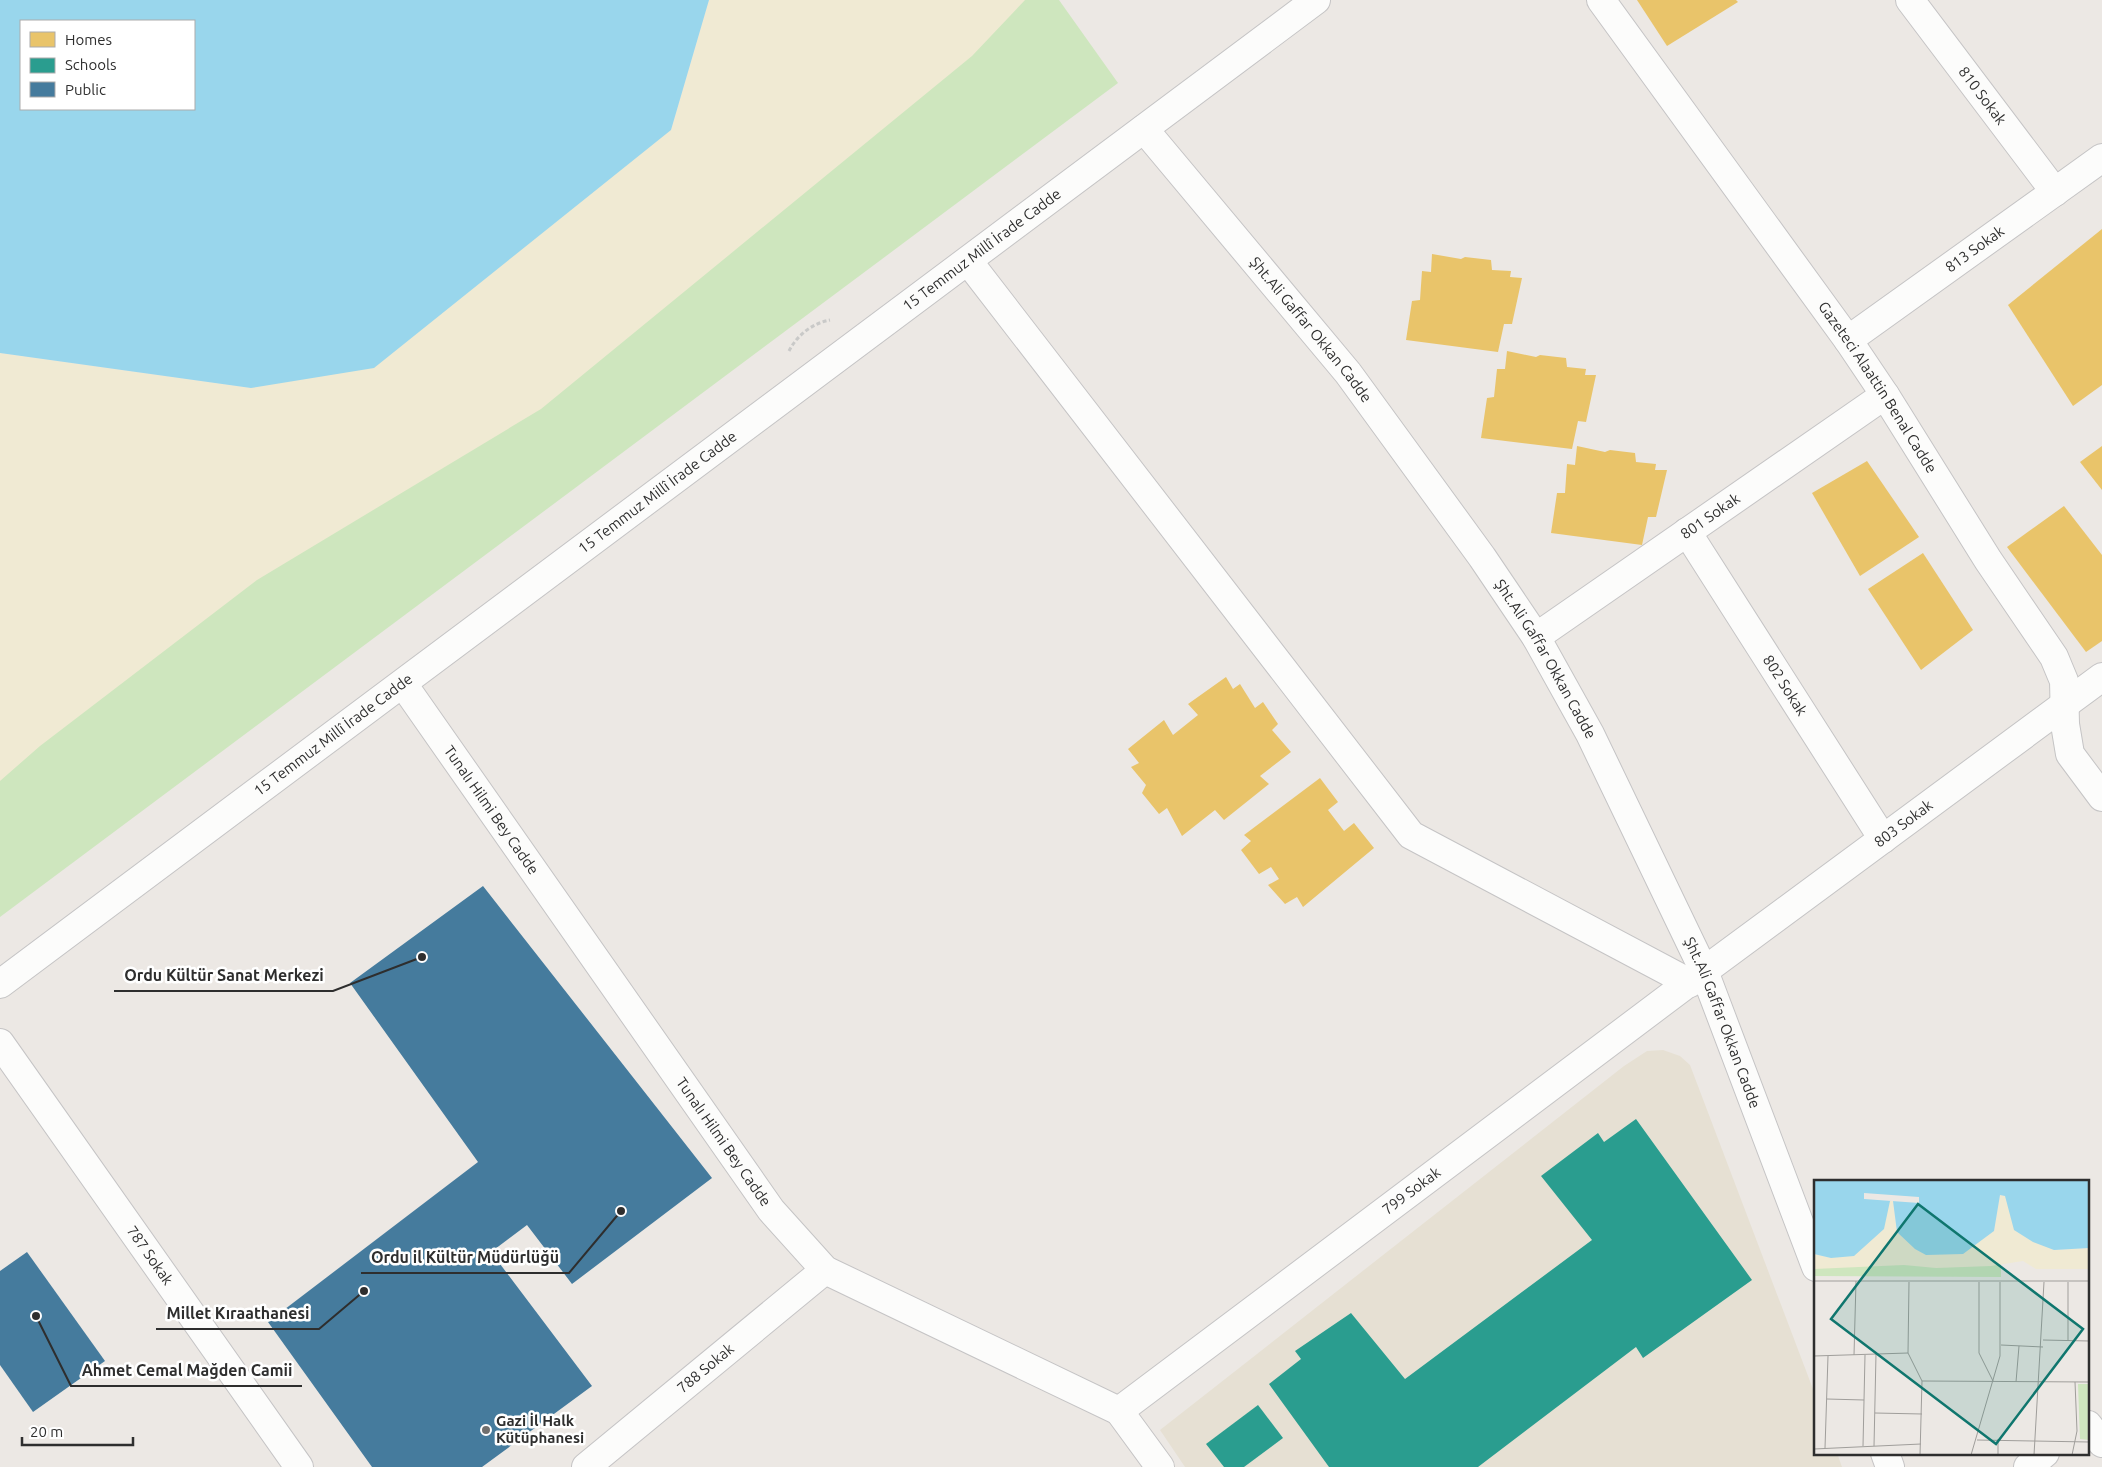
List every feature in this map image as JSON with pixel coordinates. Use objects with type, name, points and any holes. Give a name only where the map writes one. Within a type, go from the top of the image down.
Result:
[{"type":"street","name":"15 Temmuz Millî İrade Cadde","points":[[0,984],[1316,0]]},
{"type":"street","name":"Gazeteci Alaattin Benal Cadde","points":[[1601,0],[1848,340],[1885,395],[1983,552],[2054,657],[2064,681],[2063,705],[2070,754],[2102,797]]},
{"type":"street","name":"810 Sokak","points":[[1910,0],[2054,192]]},
{"type":"street","name":"Şht.Ali Gaffar Okkan Cadde","points":[[1144,129],[1348,373],[1482,558],[1536,637],[1590,734],[1697,977],[1814,1262]]},
{"type":"street","name":"813 Sokak","points":[[1848,340],[2102,158]]},
{"type":"street","points":[[968,261],[1411,835],[1697,977]]},
{"type":"street","name":"801 Sokak","points":[[1536,637],[1885,395]]},
{"type":"street","name":"802 Sokak","points":[[1687,532],[1883,839]]},
{"type":"street","name":"803 Sokak","points":[[1697,977],[2102,677]]},
{"type":"street","name":"Tunalı Hilmi Bey Cadde","points":[[403,684],[771,1210],[825,1270],[1119,1411],[1160,1467]]},
{"type":"street","name":"799 Sokak","points":[[1119,1411],[1697,977]]},
{"type":"street","name":"787 Sokak","points":[[0,1043],[299,1467]]},
{"type":"street","name":"788 Sokak","points":[[586,1467],[825,1270]]},
{"type":"street","points":[[2090,1419],[2102,1410]]},
{"type":"street","points":[[2090,1428],[2102,1443]]},
{"type":"street","points":[[1885,1454],[1890,1467]]},
{"type":"street","points":[[2028,1467],[2044,1454]]},
{"type":"shaded area","points":[[1663,1050],[1680,1056],[1690,1065],[1814,1392],[1814,1454],[1837,1454],[1842,1467],[1185,1467],[1160,1430],[1624,1066],[1647,1051]]},
{"type":"green space","points":[[960,0],[1059,0],[1118,83],[0,917],[0,726]]},
{"type":"sand","points":[[709,0],[1025,0],[972,56],[541,409],[257,580],[40,746],[0,781],[0,353],[251,388],[671,130]]},
{"type":"water","points":[[0,0],[709,0],[671,130],[374,368],[251,388],[0,353]]},
{"type":"building: Homes","points":[[1637,0],[1736,0],[1738,2],[1667,46]]},
{"type":"building: Homes","points":[[2102,229],[2102,385],[2073,406],[2008,305]]},
{"type":"building: Homes","points":[[1432,254],[1461,259],[1465,257],[1491,260],[1492,270],[1511,271],[1510,277],[1522,278],[1512,324],[1504,324],[1498,352],[1406,340],[1412,301],[1420,300],[1422,271],[1431,272]]},
{"type":"building: Homes","points":[[1507,351],[1536,357],[1540,355],[1566,358],[1567,367],[1586,369],[1585,375],[1596,375],[1586,422],[1578,421],[1572,449],[1481,438],[1487,398],[1494,397],[1497,369],[1505,369]]},
{"type":"building: Homes","points":[[1577,446],[1605,452],[1610,450],[1635,453],[1636,462],[1656,464],[1655,470],[1667,470],[1656,517],[1648,517],[1642,545],[1551,533],[1557,493],[1565,493],[1567,464],[1575,465]]},
{"type":"building: Homes","points":[[2102,446],[2102,490],[2080,462]]},
{"type":"building: Homes","points":[[1867,461],[1919,537],[1860,576],[1812,493]]},
{"type":"building: Homes","points":[[2064,506],[2102,555],[2102,641],[2086,652],[2007,547]]},
{"type":"building: Homes","points":[[1923,553],[1973,630],[1921,670],[1868,589]]},
{"type":"building: Homes","points":[[1226,677],[1233,689],[1240,684],[1255,708],[1263,702],[1278,724],[1272,730],[1291,752],[1260,776],[1269,784],[1224,820],[1215,810],[1182,836],[1167,808],[1159,814],[1142,793],[1146,785],[1131,767],[1139,763],[1128,749],[1164,720],[1173,735],[1198,715],[1188,704]]},
{"type":"building: Homes","points":[[1320,778],[1338,802],[1328,810],[1344,831],[1354,823],[1374,848],[1303,907],[1297,897],[1285,904],[1268,885],[1279,879],[1271,867],[1259,874],[1241,850],[1251,841],[1244,835]]},
{"type":"building: Schools","points":[[1636,1119],[1752,1280],[1643,1358],[1636,1347],[1478,1467],[1329,1467],[1269,1384],[1301,1359],[1295,1351],[1351,1313],[1405,1379],[1592,1240],[1541,1176],[1598,1133],[1604,1142]]},
{"type":"building: Schools","points":[[1258,1405],[1283,1438],[1244,1467],[1224,1467],[1206,1444]]},
{"type":"building: Public","points":[[483,886],[712,1178],[572,1284],[527,1225],[491,1252],[592,1386],[482,1467],[372,1467],[268,1322],[478,1162],[350,983]]},
{"type":"building: Public","points":[[27,1252],[105,1361],[33,1412],[0,1365],[0,1271]]},
{"type":"place","name":"Ordu Kültür Sanat Merkezi","points":[[422,957]]},
{"type":"place","name":"Ordu il Kültür Müdürlüğü","points":[[621,1211]]},
{"type":"place","name":"Millet Kıraathanesi","points":[[364,1291]]},
{"type":"place","name":"Ahmet Cemal Mağden Camii","points":[[36,1316]]},
{"type":"place","name":"Gazi İl Halk Kütüphanesi","points":[[486,1430]]}]
